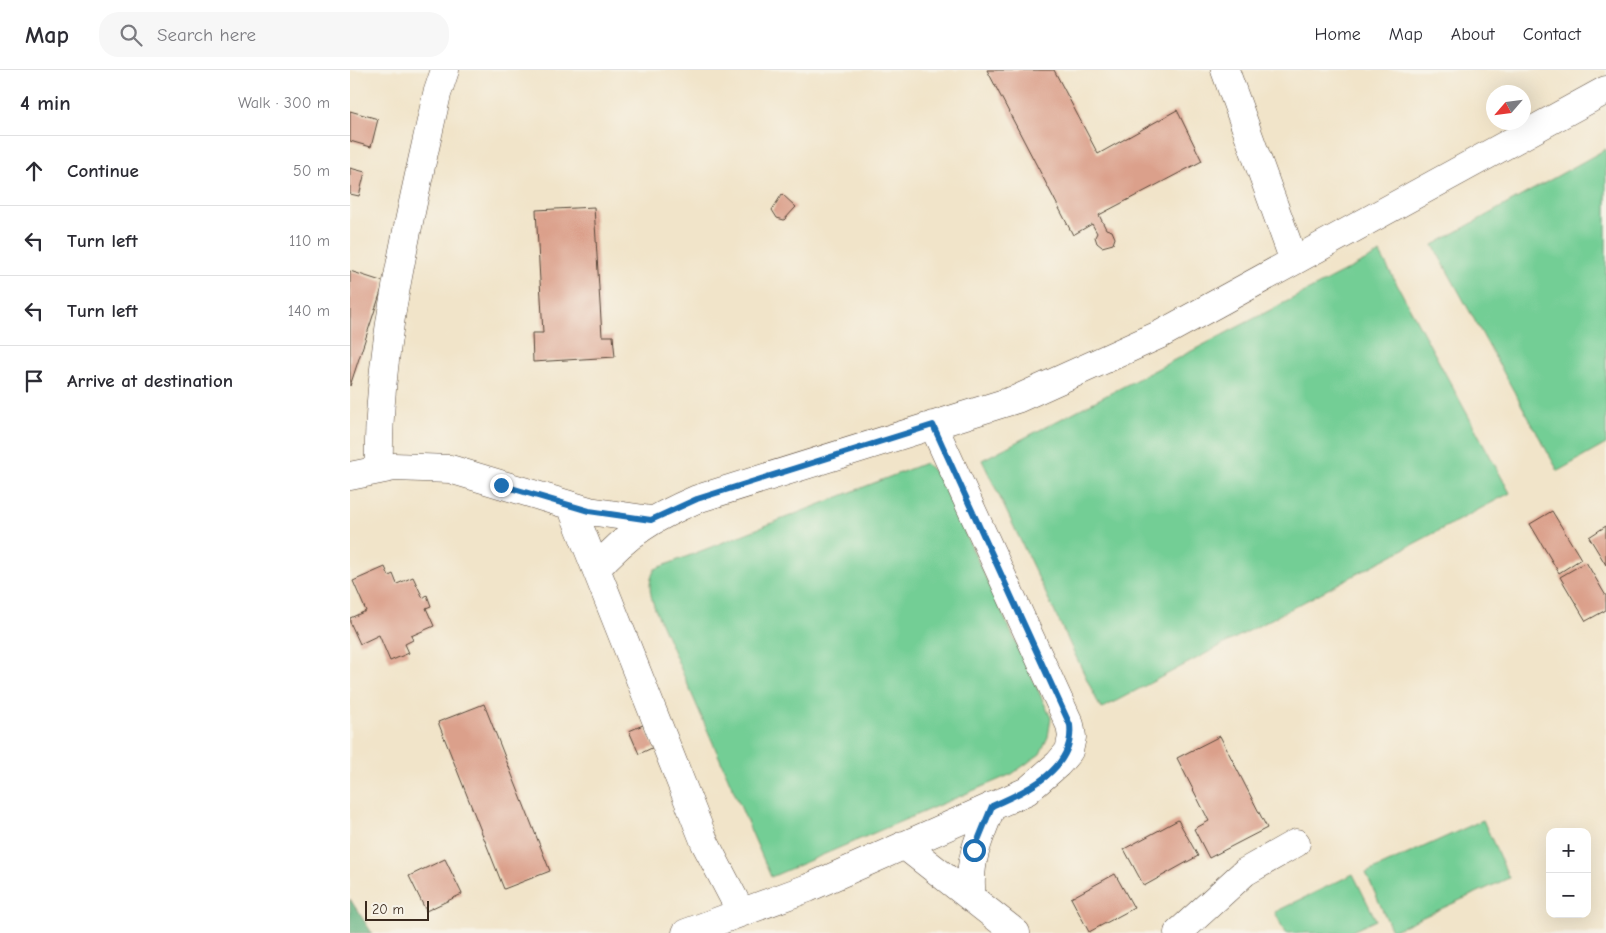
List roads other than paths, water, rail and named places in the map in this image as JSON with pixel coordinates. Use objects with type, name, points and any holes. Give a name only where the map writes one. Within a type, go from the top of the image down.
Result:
[{"type":"lane","points":[[379,470],[378,437],[397,282],[437,94],[445,70]]},
{"type":"lane","points":[[1226,70],[1294,261]]},
{"type":"lane","points":[[596,569],[620,543],[651,520],[697,499],[1017,399],[1152,338],[1606,90]]},
{"type":"lane","points":[[686,933],[808,888],[1027,791],[1058,764],[1069,750],[1072,737],[1070,725],[933,425]]},
{"type":"lane","points":[[350,476],[394,467],[450,469],[571,506],[651,520]]},
{"type":"lane","points":[[571,506],[705,843],[741,912]]},
{"type":"lane","points":[[972,898],[970,867],[974,850],[992,806]]},
{"type":"lane","points":[[1178,933],[1245,872],[1296,843]]},
{"type":"lane","points":[[904,845],[1016,933]]}]
